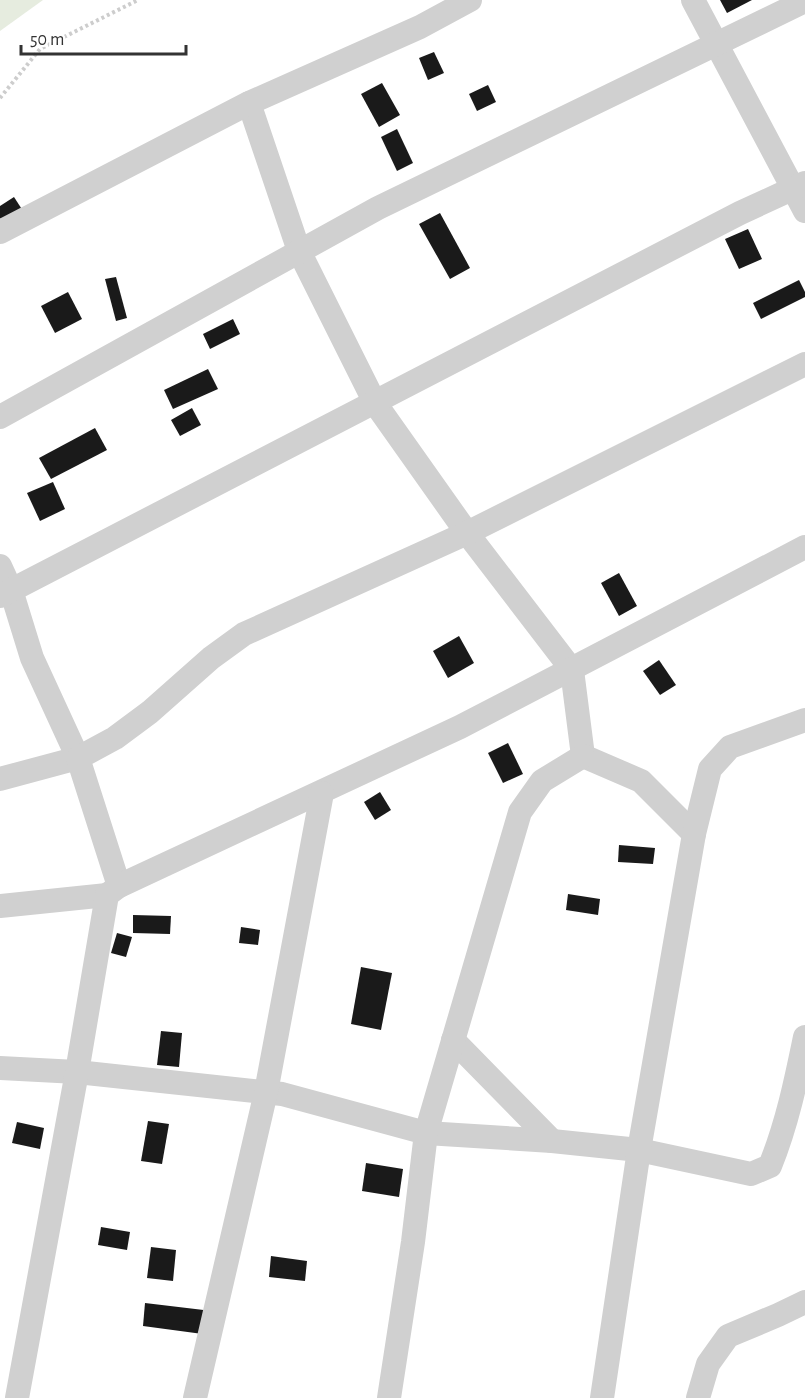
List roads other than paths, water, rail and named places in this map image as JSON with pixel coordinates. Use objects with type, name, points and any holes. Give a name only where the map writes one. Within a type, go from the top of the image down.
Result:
[{"type":"street","points":[[420,27],[444,0]]},
{"type":"street","points":[[0,232],[249,103],[420,27],[470,0]]},
{"type":"street","points":[[693,0],[715,45],[800,186],[805,211]]},
{"type":"street","points":[[0,417],[378,208],[805,1]]},
{"type":"street","points":[[249,103],[299,251],[375,403],[467,534],[572,670],[583,756]]},
{"type":"street","points":[[5,593],[740,213],[800,186]]},
{"type":"street","points":[[0,779],[78,759],[115,738],[150,712],[211,658],[244,634],[467,534],[805,364]]},
{"type":"street","points":[[0,906],[113,890],[460,727],[805,547]]},
{"type":"street","points":[[0,566],[5,593],[78,759],[113,890],[17,1398]]},
{"type":"street","points":[[602,1398],[639,1150],[694,834],[710,769],[730,747],[805,720]]},
{"type":"street","points":[[583,756],[641,781],[694,834]]},
{"type":"street","points":[[389,1398],[413,1242],[426,1133],[520,812],[542,781],[583,756]]},
{"type":"street","points":[[195,1398],[266,1092],[322,793]]},
{"type":"street","points":[[0,1068],[77,1072],[282,1094],[426,1133],[552,1141],[639,1150],[751,1174],[770,1166],[797,1105],[805,1037]]},
{"type":"street","points":[[453,1040],[552,1141]]},
{"type":"street","points":[[698,1398],[708,1364],[728,1336],[778,1316],[805,1302]]}]
